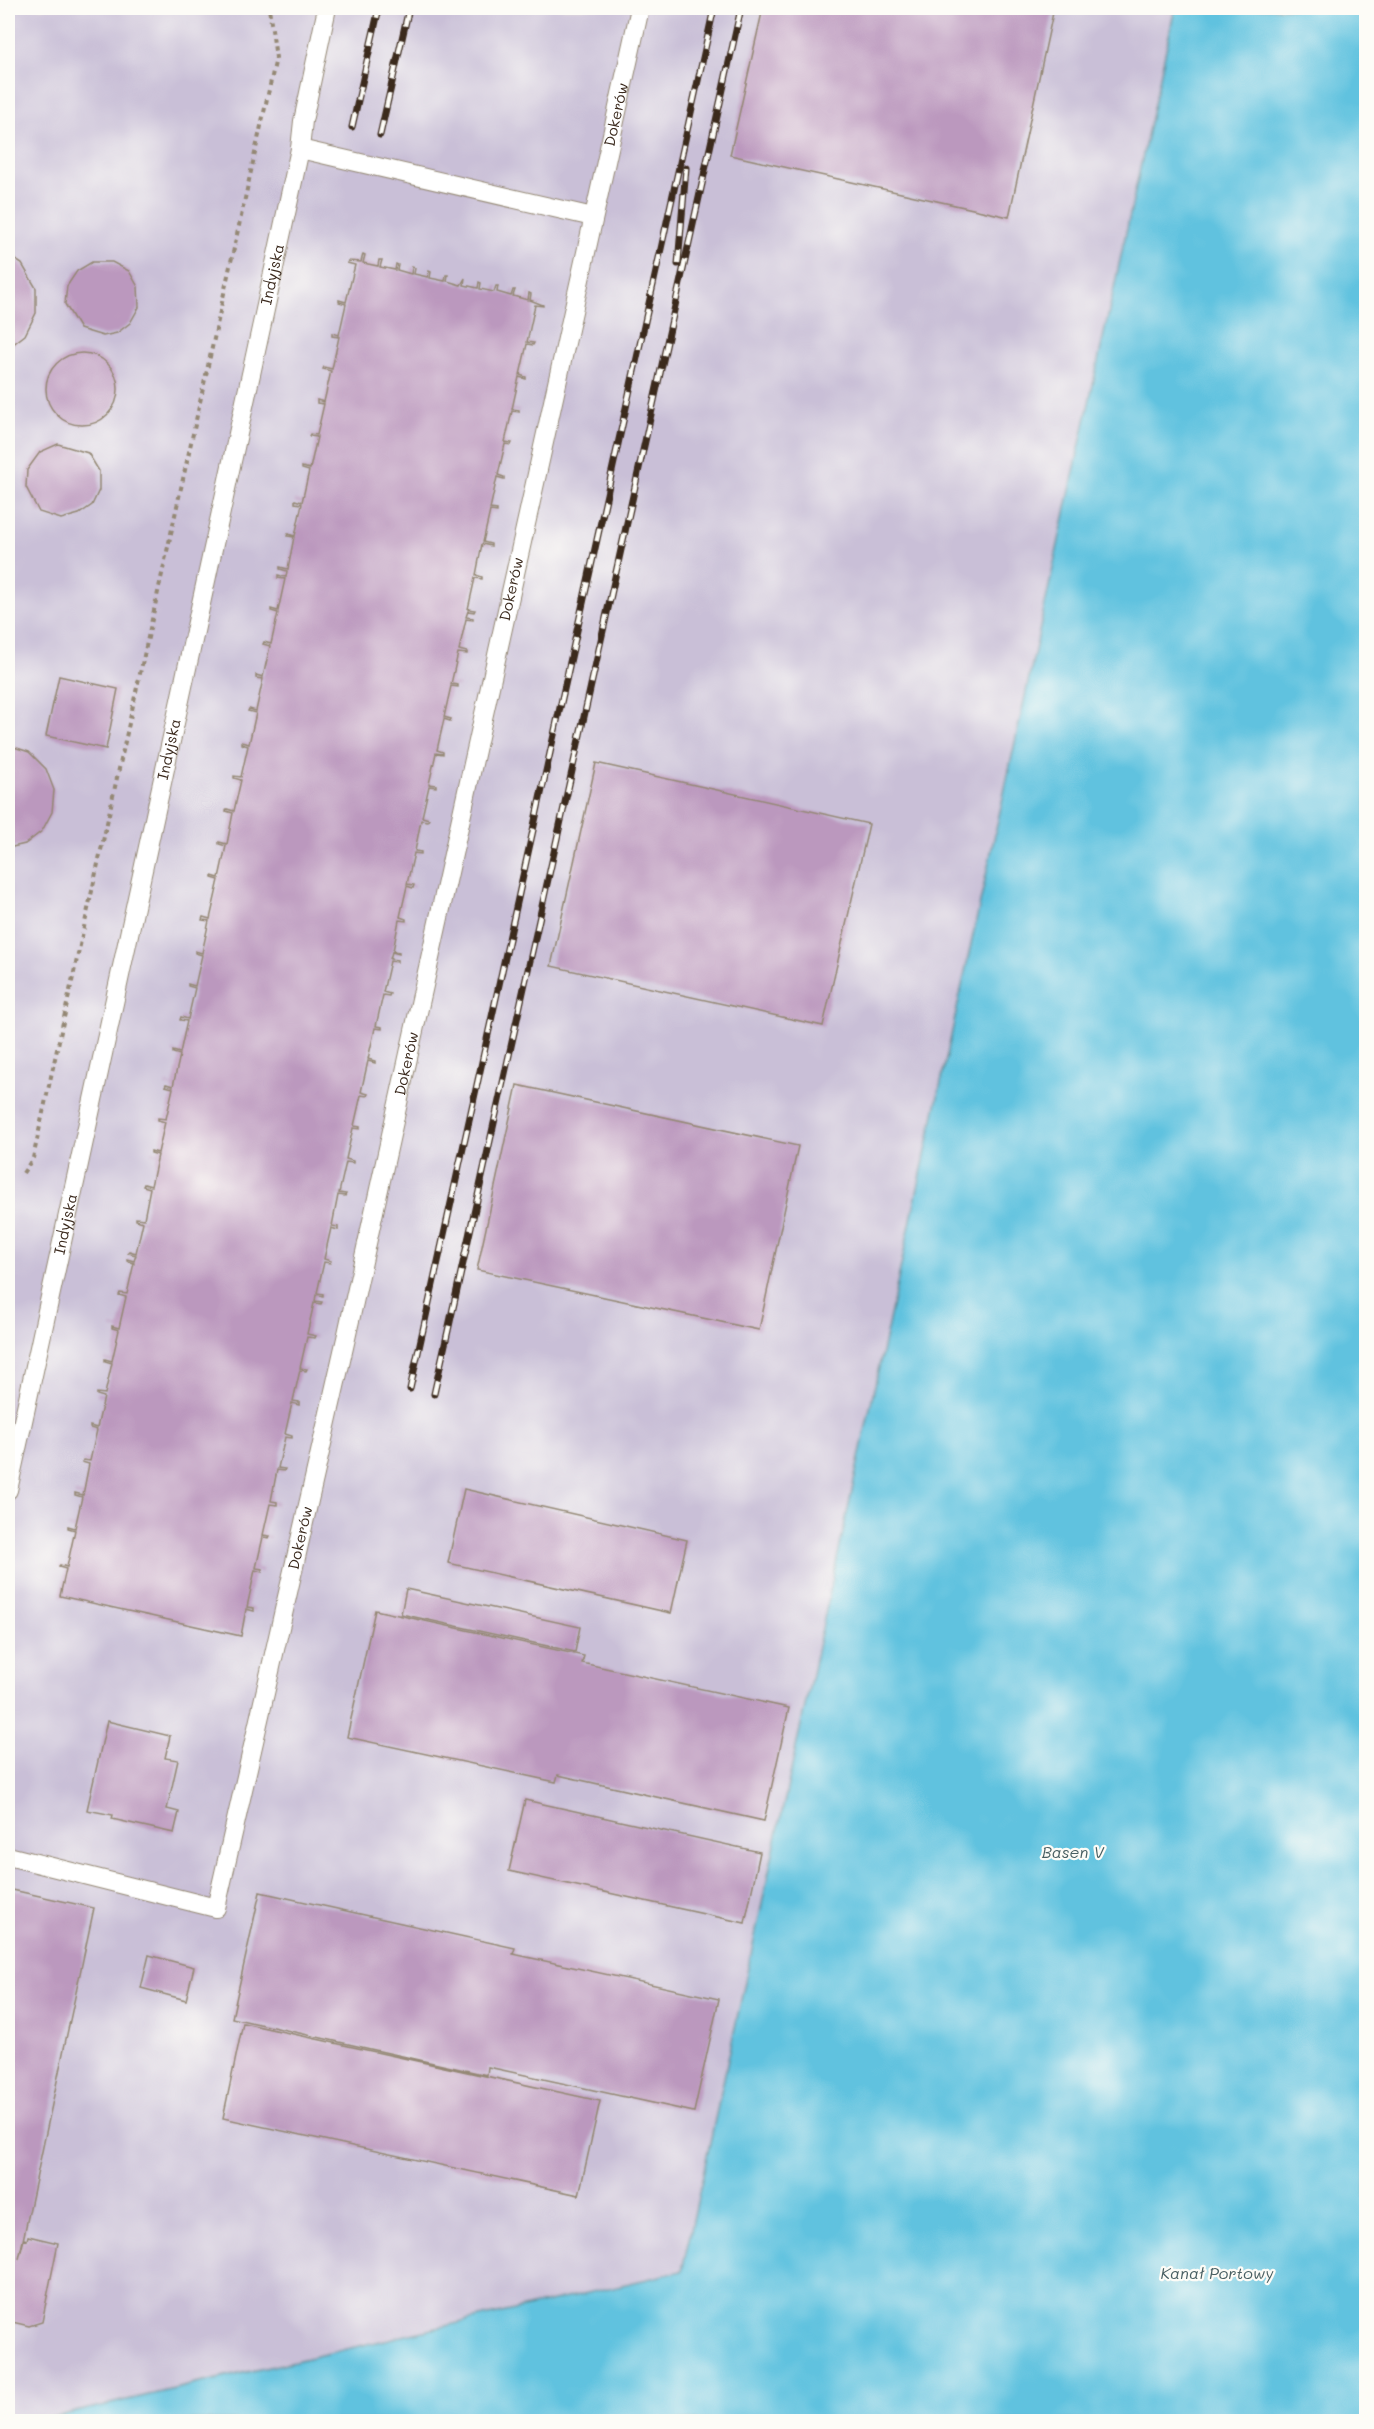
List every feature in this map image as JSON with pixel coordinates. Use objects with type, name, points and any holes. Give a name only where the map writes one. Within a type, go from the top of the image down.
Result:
[{"type":"lane","name":"Indyjska","points":[[8,1490],[300,149],[303,121],[327,8]]},
{"type":"lane","name":"Dokerów","points":[[8,1856],[216,1908],[348,1334],[639,8]]},
{"type":"lane","points":[[300,149],[593,217]]},
{"type":"path","points":[[23,1173],[33,1158],[276,58],[269,8]]},
{"type":"shaded area","points":[[8,8],[1175,8],[682,2271],[37,2421],[8,2422]]},
{"type":"water","name":"Basen V","points":[[1175,8],[1366,8],[1366,2421],[37,2421],[682,2271]]},
{"type":"building","points":[[763,8],[1054,8],[1009,217],[730,155]]},
{"type":"building","points":[[363,254],[365,255],[363,263],[378,266],[379,260],[382,260],[380,267],[395,270],[396,264],[398,265],[397,270],[411,274],[412,267],[415,268],[414,274],[428,277],[429,271],[431,272],[430,278],[445,281],[448,275],[447,281],[461,285],[465,278],[464,285],[478,288],[479,282],[481,283],[480,289],[494,292],[498,286],[497,292],[511,296],[515,290],[513,296],[528,300],[529,293],[531,294],[530,300],[543,306],[535,305],[527,342],[534,343],[533,345],[527,344],[520,375],[526,379],[519,377],[512,409],[519,410],[519,412],[512,411],[505,442],[512,443],[511,445],[505,444],[498,475],[504,479],[497,477],[490,509],[497,510],[497,512],[490,511],[483,542],[491,546],[482,544],[476,575],[482,579],[475,578],[468,609],[475,610],[474,612],[468,611],[466,617],[473,618],[473,620],[466,619],[459,650],[467,654],[458,653],[451,684],[458,685],[458,687],[451,686],[444,717],[451,719],[450,721],[444,719],[437,750],[443,754],[436,753],[429,784],[436,785],[436,787],[429,786],[422,817],[429,819],[428,821],[421,820],[415,851],[421,854],[414,853],[407,884],[414,885],[413,888],[407,886],[400,917],[406,921],[399,920],[393,951],[399,954],[392,952],[390,959],[397,960],[397,962],[390,961],[383,992],[390,994],[389,996],[383,995],[376,1026],[382,1029],[375,1028],[368,1059],[375,1063],[368,1061],[361,1092],[368,1094],[367,1096],[361,1095],[354,1126],[360,1129],[353,1128],[346,1159],[353,1163],[346,1162],[339,1193],[346,1194],[345,1196],[338,1195],[332,1226],[338,1227],[338,1230],[331,1228],[324,1259],[331,1261],[330,1263],[324,1262],[317,1293],[323,1296],[316,1295],[315,1301],[322,1302],[321,1304],[314,1303],[307,1334],[316,1336],[315,1338],[307,1337],[300,1368],[307,1369],[306,1371],[300,1370],[293,1401],[299,1402],[299,1405],[292,1403],[285,1434],[292,1438],[285,1437],[278,1468],[285,1469],[284,1471],[277,1470],[271,1501],[277,1502],[277,1505],[270,1504],[263,1535],[270,1536],[269,1538],[263,1537],[256,1568],[262,1569],[262,1572],[255,1570],[247,1607],[254,1608],[254,1611],[246,1609],[241,1636],[60,1596],[66,1569],[59,1567],[60,1565],[67,1567],[75,1530],[68,1526],[75,1528],[82,1497],[75,1493],[83,1495],[89,1464],[82,1462],[83,1460],[90,1461],[97,1430],[90,1426],[97,1428],[104,1397],[97,1393],[105,1394],[112,1363],[105,1359],[112,1361],[119,1330],[112,1326],[119,1328],[126,1297],[119,1295],[120,1293],[127,1294],[134,1263],[127,1259],[134,1261],[136,1255],[128,1253],[129,1251],[136,1253],[143,1222],[136,1218],[144,1219],[150,1188],[143,1186],[144,1184],[151,1186],[158,1155],[151,1151],[158,1153],[165,1122],[158,1118],[166,1119],[173,1088],[165,1086],[166,1084],[173,1086],[180,1055],[173,1051],[180,1053],[187,1021],[180,1020],[181,1017],[188,1019],[195,988],[188,984],[195,986],[202,955],[195,951],[202,953],[209,921],[202,920],[203,917],[210,919],[219,880],[212,876],[219,878],[226,846],[219,842],[227,844],[233,813],[226,811],[227,809],[234,811],[241,780],[234,776],[241,777],[248,746],[241,742],[249,744],[256,713],[248,711],[249,709],[256,711],[263,679],[256,678],[256,675],[263,677],[270,646],[263,644],[264,642],[271,644],[278,613],[271,609],[278,611],[285,579],[278,578],[278,575],[286,577],[287,571],[280,567],[288,569],[294,537],[287,536],[288,534],[295,536],[302,504],[295,503],[295,500],[302,502],[309,471],[302,467],[310,469],[317,437],[309,436],[310,434],[317,435],[324,404],[317,403],[317,400],[324,402],[331,371],[323,369],[324,367],[332,369],[339,337],[332,336],[332,333],[339,335],[346,304],[339,300],[346,302],[355,265],[347,263],[348,261],[361,262]]},
{"type":"building","points":[[8,255],[22,264],[36,288],[36,313],[25,335],[8,348]]},
{"type":"building","points":[[92,262],[112,262],[129,271],[138,287],[139,307],[130,323],[117,333],[103,336],[80,329],[65,304],[67,286],[77,271]]},
{"type":"building","points":[[89,353],[108,363],[116,375],[118,389],[116,403],[108,415],[96,423],[75,425],[56,415],[48,403],[46,382],[56,363],[68,355]]},
{"type":"building","points":[[58,444],[88,453],[99,471],[99,490],[92,505],[79,514],[61,519],[39,512],[26,487],[27,470],[40,452]]},
{"type":"building","points":[[59,676],[118,689],[106,749],[46,736]]},
{"type":"building","points":[[8,745],[29,752],[46,769],[54,790],[52,812],[42,831],[25,844],[8,848]]},
{"type":"building","points":[[596,763],[869,824],[823,1026],[551,966]]},
{"type":"building","points":[[517,1085],[798,1146],[759,1330],[477,1270]]},
{"type":"building","points":[[464,1489],[687,1540],[671,1613],[448,1563]]},
{"type":"building","points":[[406,1589],[580,1627],[575,1652],[401,1614]]},
{"type":"building","points":[[375,1610],[584,1656],[582,1663],[789,1708],[764,1821],[558,1775],[556,1782],[347,1737]]},
{"type":"building","points":[[107,1721],[170,1736],[165,1758],[178,1760],[167,1809],[179,1812],[174,1833],[112,1819],[113,1815],[87,1810]]},
{"type":"building","points":[[525,1800],[760,1852],[745,1923],[509,1871]]},
{"type":"building","points":[[8,1889],[94,1908],[19,2259],[24,2239],[27,2240],[28,2236],[58,2243],[42,2322],[29,2326],[8,2321],[10,2295],[8,2295]]},
{"type":"building","points":[[260,1892],[515,1948],[513,1954],[719,1999],[694,2112],[488,2067],[487,2075],[232,2018]]},
{"type":"building","points":[[149,1955],[194,1967],[186,2000],[141,1988]]},
{"type":"building","points":[[243,2023],[600,2101],[579,2195],[223,2118]]},
{"type":"railway","points":[[352,127],[379,8]]},
{"type":"railway","points":[[380,135],[409,8]]},
{"type":"railway","points":[[410,1389],[714,8]]},
{"type":"railway","points":[[434,1394],[741,8]]},
{"type":"railway","points":[[678,264],[686,168]]},
{"type":"water label","name":"Kanał Portowy","points":[[1217,2273]]}]
